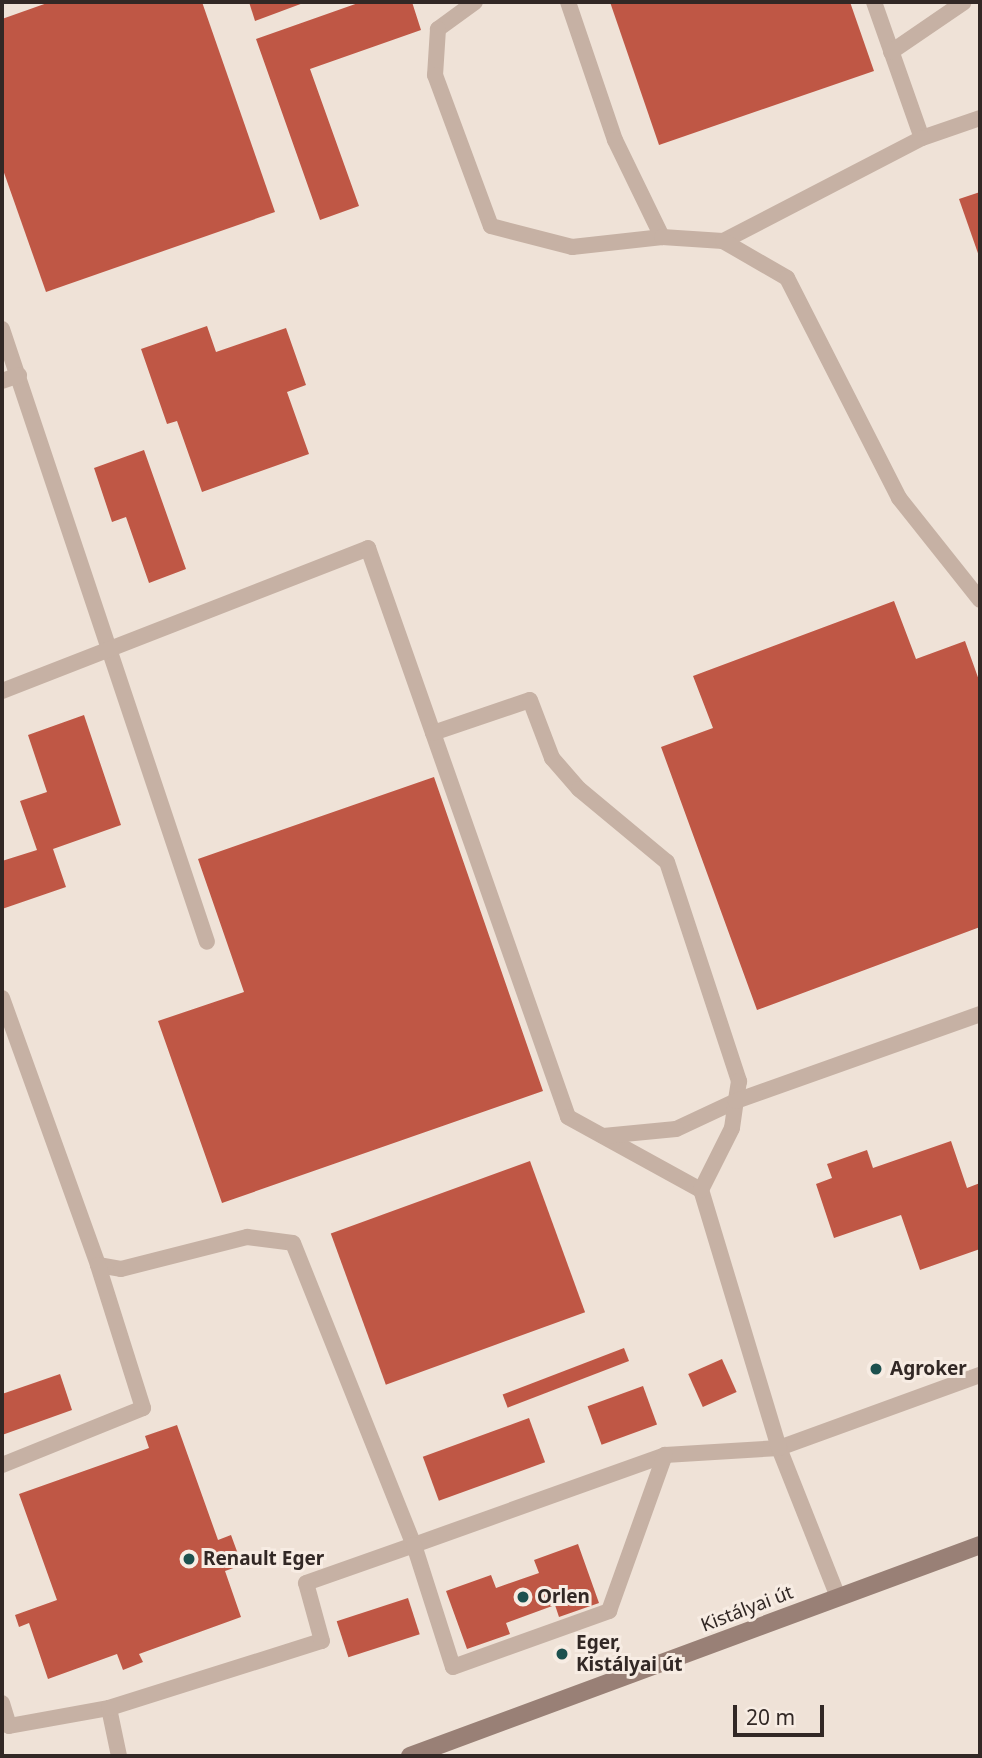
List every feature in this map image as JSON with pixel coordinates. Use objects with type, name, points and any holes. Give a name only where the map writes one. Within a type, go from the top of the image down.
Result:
[{"type":"main road","name":"Kistályai út","points":[[410,1756],[980,1545]]},
{"type":"lane","points":[[475,2],[438,29],[435,75],[491,226],[572,247],[662,237],[723,241],[787,278],[899,498],[980,600]]},
{"type":"lane","points":[[568,2],[615,140],[662,237]]},
{"type":"lane","points":[[874,2],[922,138]]},
{"type":"lane","points":[[891,52],[964,2]]},
{"type":"lane","points":[[723,241],[922,138],[980,118]]},
{"type":"lane","points":[[2,330],[207,942]]},
{"type":"lane","points":[[2,381],[19,375]]},
{"type":"lane","points":[[2,691],[368,548],[568,1117],[701,1190]]},
{"type":"lane","points":[[433,733],[530,700],[552,758],[570,779],[628,834],[667,862],[740,1081],[732,1128],[701,1190],[779,1447],[838,1597]]},
{"type":"lane","points":[[2,998],[98,1265],[143,1408],[2,1465]]},
{"type":"lane","points":[[602,1136],[676,1129],[736,1101],[980,1014]]},
{"type":"lane","points":[[98,1265],[121,1269],[247,1237],[293,1243],[414,1545],[453,1667],[609,1611],[665,1455]]},
{"type":"lane","points":[[2,1703],[9,1726],[109,1708],[322,1641],[306,1583],[665,1455],[779,1447],[980,1375]]},
{"type":"lane","points":[[109,1708],[119,1756]]},
{"type":"building","points":[[50,2],[202,2],[275,212],[46,292],[2,167],[2,19]]},
{"type":"building","points":[[249,2],[306,2],[255,21]]},
{"type":"building","points":[[361,2],[412,2],[421,30],[310,69],[359,206],[320,220],[256,39]]},
{"type":"building","points":[[610,2],[850,2],[874,71],[659,145]]},
{"type":"building","points":[[980,192],[980,259],[959,199]]},
{"type":"building","points":[[207,326],[216,352],[286,328],[306,385],[287,392],[309,454],[202,492],[177,421],[167,424],[141,349]]},
{"type":"building","points":[[144,450],[186,569],[149,583],[126,517],[112,522],[94,468]]},
{"type":"building","points":[[894,601],[916,659],[965,641],[980,683],[980,927],[757,1010],[661,747],[713,728],[693,676]]},
{"type":"building","points":[[84,715],[121,825],[53,849],[66,887],[2,909],[2,861],[37,850],[20,801],[47,792],[28,735]]},
{"type":"building","points":[[434,777],[543,1091],[222,1203],[158,1021],[244,992],[198,859]]},
{"type":"building","points":[[951,1141],[967,1188],[980,1183],[980,1249],[920,1270],[901,1215],[834,1238],[816,1184],[832,1178],[827,1164],[867,1150],[873,1168]]},
{"type":"building","points":[[530,1161],[585,1312],[386,1385],[331,1234]]},
{"type":"building","points":[[624,1348],[629,1361],[508,1408],[503,1395]]},
{"type":"building","points":[[722,1359],[737,1392],[703,1407],[688,1374]]},
{"type":"building","points":[[60,1374],[72,1410],[2,1435],[2,1394]]},
{"type":"building","points":[[643,1386],[657,1425],[602,1445],[588,1406]]},
{"type":"building","points":[[529,1418],[545,1462],[439,1501],[423,1457]]},
{"type":"building","points":[[177,1425],[218,1540],[231,1535],[242,1565],[225,1571],[241,1617],[139,1654],[143,1662],[123,1670],[117,1654],[48,1679],[29,1623],[19,1627],[15,1615],[57,1600],[19,1494],[149,1448],[145,1436]]},
{"type":"building","name":"Orlen","points":[[578,1544],[599,1603],[559,1617],[555,1605],[506,1623],[510,1634],[467,1649],[446,1591],[491,1575],[496,1588],[539,1573],[534,1560]]},
{"type":"building","points":[[408,1598],[420,1634],[348,1657],[337,1621]]},
{"type":"place","name":"Agroker","points":[[876,1369]]},
{"type":"place","name":"Renault Eger","points":[[189,1559]]},
{"type":"place","name":"Orlen","points":[[523,1597]]},
{"type":"place","name":"Eger, Kistályai út","points":[[562,1654]]}]
